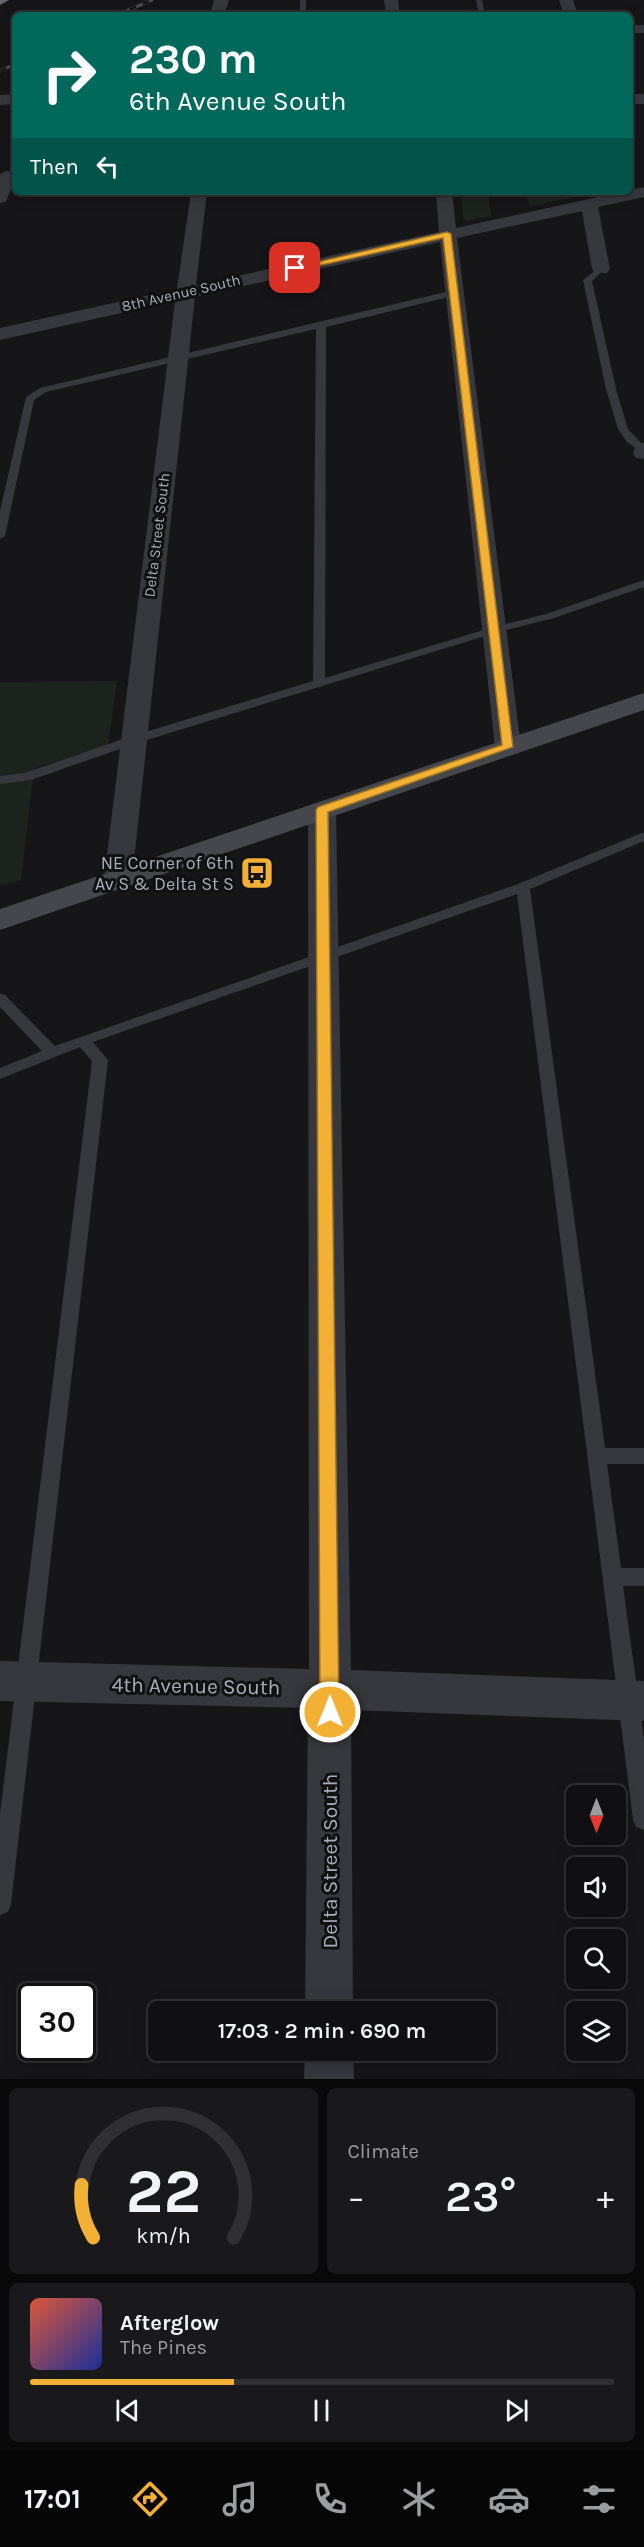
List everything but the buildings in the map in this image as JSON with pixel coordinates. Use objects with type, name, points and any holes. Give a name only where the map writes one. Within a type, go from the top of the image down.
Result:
[{"type":"main road","points":[[0,920],[644,701]]},
{"type":"street","points":[[0,198],[7,176]]},
{"type":"street","name":"Delta Street South","points":[[118,879],[177,360],[199,195]]},
{"type":"street","points":[[444,195],[508,747]]},
{"type":"street","name":"8th Avenue South","points":[[0,334],[589,204],[610,195]]},
{"type":"street","points":[[589,204],[602,269]]},
{"type":"street","name":"Delta Street South","points":[[322,810],[330,1689],[329,2001]]},
{"type":"street","name":"4th Avenue South","points":[[14,1682],[330,1689],[637,1700]]},
{"type":"street","points":[[329,2061],[329,2079]]},
{"type":"lane","points":[[602,269],[586,280],[611,389],[623,429],[631,440],[644,450]]},
{"type":"lane","points":[[0,536],[29,399],[43,390],[454,293]]},
{"type":"lane","points":[[319,684],[321,325]]},
{"type":"lane","points":[[0,780],[26,777],[133,740],[494,630],[550,616],[644,583]]},
{"type":"lane","points":[[0,1074],[83,1040],[523,887],[644,836]]},
{"type":"lane","points":[[523,887],[613,1577],[637,1700],[644,1820]]},
{"type":"lane","points":[[0,998],[53,1053]]},
{"type":"lane","points":[[0,1904],[14,1682],[100,1060],[83,1040]]},
{"type":"lane","points":[[598,1456],[644,1456]]},
{"type":"lane","points":[[613,1577],[644,1577]]},
{"type":"shaded area","points":[[461,195],[488,195],[491,216],[466,221],[463,219]]},
{"type":"shaded area","points":[[527,195],[584,195],[529,207]]},
{"type":"shaded area","points":[[117,681],[108,745],[34,768],[21,880],[0,886],[0,682]]},
{"type":"railway","points":[[124,12],[152,0]]},
{"type":"railway","points":[[0,71],[12,65]]},
{"type":"place","name":"NE Corner of 6th Av S & Delta St S","points":[[257,873]]},
{"type":"route","points":[[295,268],[447,234],[508,747],[322,810],[330,1712]]}]
